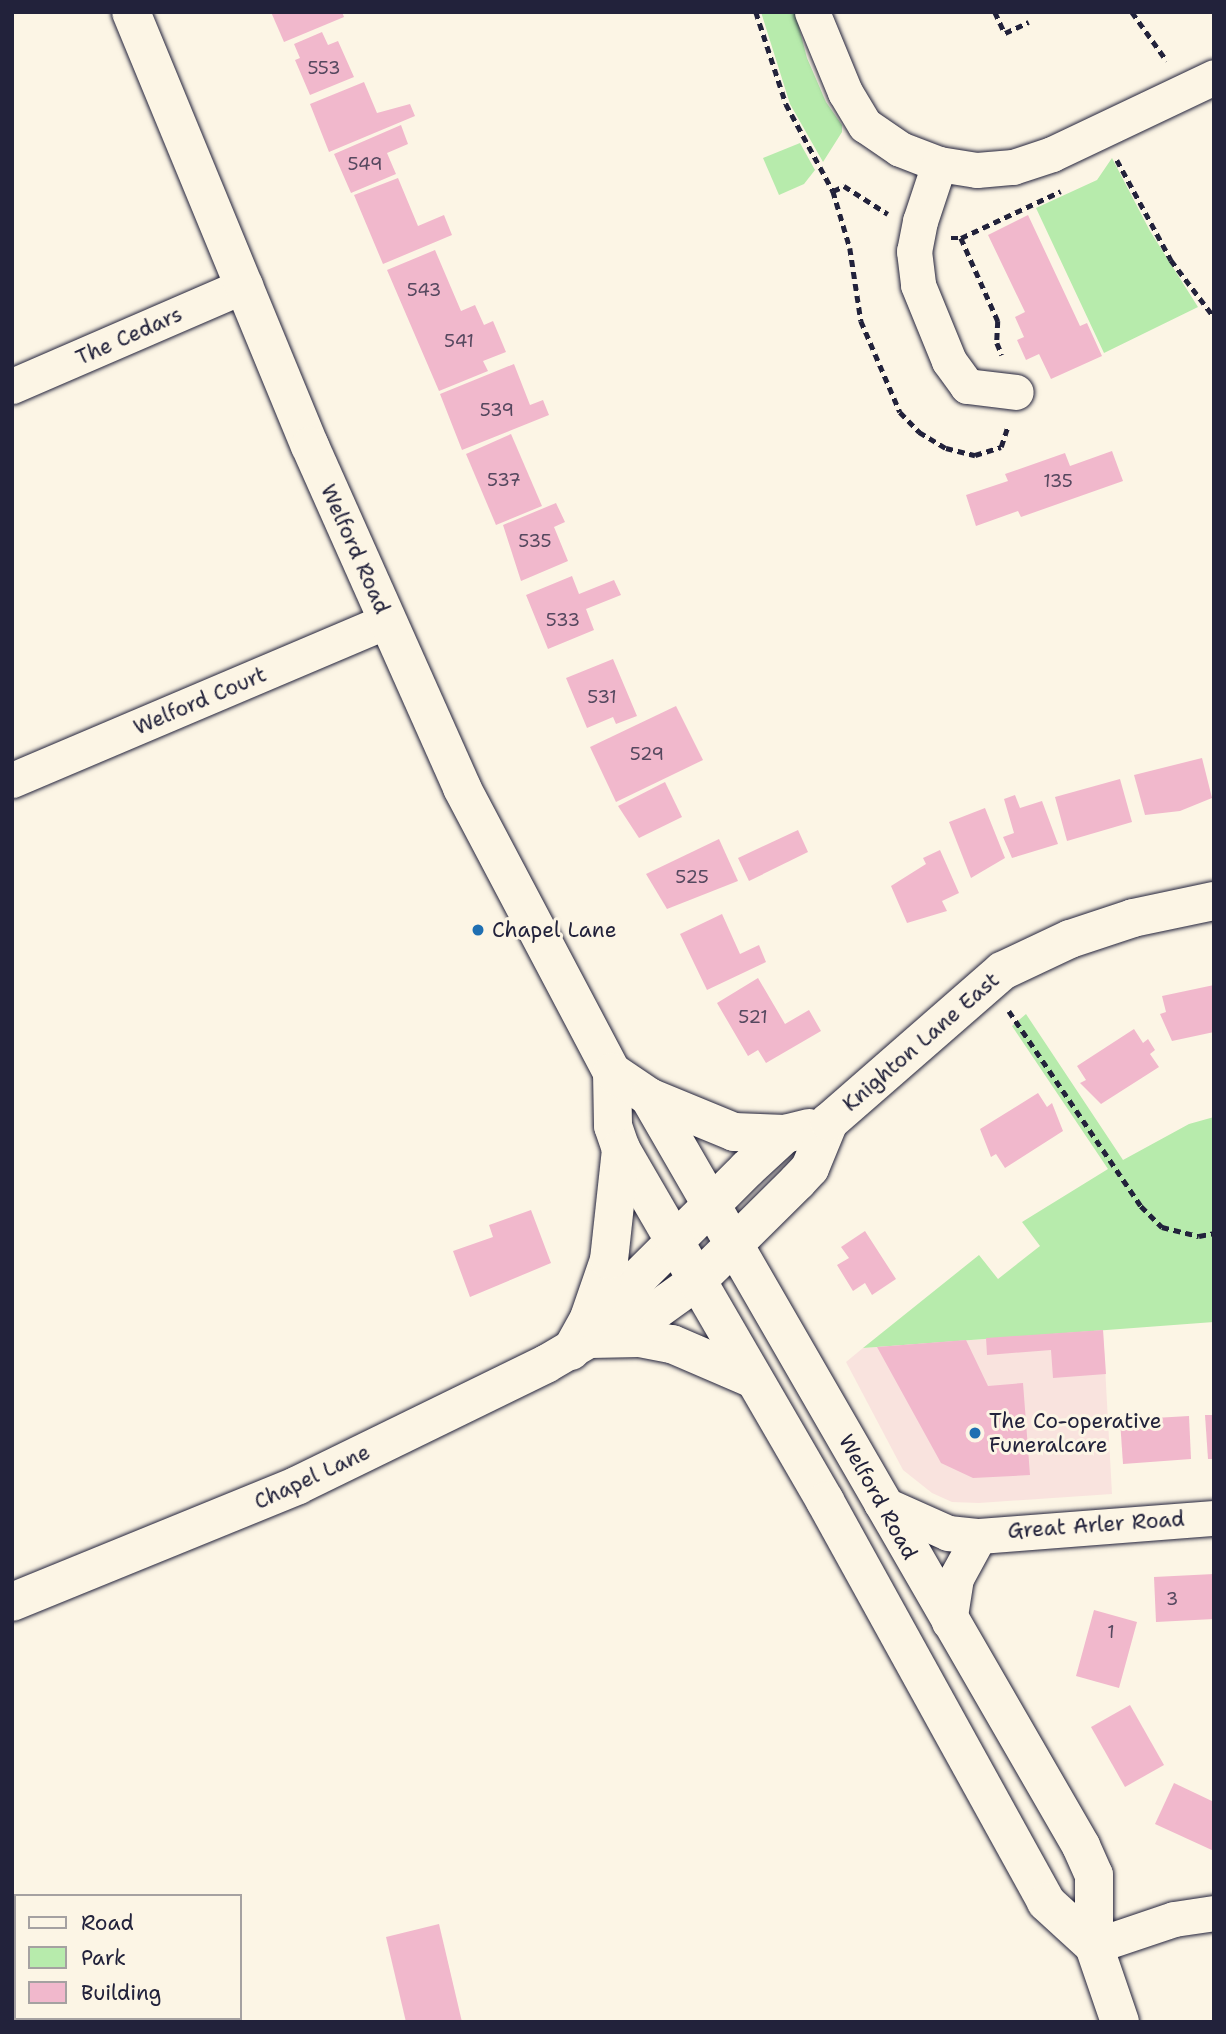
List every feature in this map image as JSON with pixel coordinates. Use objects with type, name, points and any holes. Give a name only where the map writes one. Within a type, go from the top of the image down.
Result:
[{"type":"main road","name":"Welford Road","points":[[131,12],[387,621],[462,788],[611,1072],[613,1126],[621,1149],[751,1378],[832,1513],[1046,1902],[1094,1946]]},
{"type":"main road","name":"Knighton Lane East","points":[[697,1281],[810,1168],[830,1122],[989,982],[1070,939],[1133,918],[1214,901]]},
{"type":"main road","name":"Welford Road","points":[[611,1072],[649,1097],[949,1622],[1081,1846],[1094,1875],[1094,1946],[1120,2022]]},
{"type":"main road","points":[[649,1097],[734,1132],[785,1134]]},
{"type":"main road","name":"Knighton Lane East","points":[[711,1205],[785,1134],[830,1122]]},
{"type":"main road","points":[[587,1340],[589,1318],[609,1260],[621,1149]]},
{"type":"main road","points":[[587,1340],[626,1290],[711,1205]]},
{"type":"main road","name":"Chapel Lane","points":[[12,1602],[298,1485],[587,1340],[644,1318],[697,1281]]},
{"type":"main road","points":[[587,1340],[639,1338],[672,1345],[751,1378]]},
{"type":"street","points":[[812,12],[845,92],[865,125],[900,149],[939,164],[977,170],[1013,167],[1101,131],[1203,82]]},
{"type":"street","points":[[939,164],[919,221],[914,251],[918,285],[949,361],[967,386],[1016,391]]},
{"type":"street","name":"The Cedars","points":[[12,386],[245,285]]},
{"type":"street","name":"Welford Court","points":[[12,780],[387,621]]},
{"type":"street","name":"Great Arler Road","points":[[881,1503],[948,1533],[979,1536],[998,1531],[1214,1518]]},
{"type":"street","name":"Great Arler Road","points":[[949,1622],[956,1578],[979,1536]]},
{"type":"street","points":[[1094,1946],[1174,1919],[1214,1913]]},
{"type":"path","points":[[995,12],[1005,33],[1029,22]]},
{"type":"path","points":[[1132,12],[1203,82]]},
{"type":"path","points":[[1101,131],[1171,260],[1214,317]]},
{"type":"path","points":[[989,982],[1141,1206],[1162,1227],[1199,1236],[1214,1233]]},
{"type":"shaded area","points":[[1103,1330],[1112,1494],[979,1503],[952,1502],[932,1493],[903,1470],[846,1362],[863,1348]]},
{"type":"green space","points":[[761,12],[795,12],[807,58],[826,102],[842,125],[842,132],[823,162],[790,104]]},
{"type":"green space","points":[[800,143],[815,170],[804,184],[779,195],[763,158]]},
{"type":"green space","points":[[1112,158],[1150,231],[1198,307],[1104,353],[1036,208],[1097,180]]},
{"type":"green space","points":[[1026,1014],[1123,1160],[1189,1124],[1214,1117],[1214,1322],[863,1348],[979,1255],[998,1279],[1040,1246],[1022,1222],[1108,1169],[1012,1026]]},
{"type":"building","points":[[271,12],[342,12],[344,17],[284,42]]},
{"type":"building","points":[[322,32],[328,45],[338,41],[354,77],[310,95],[295,60],[300,58],[294,44]]},
{"type":"building","points":[[364,82],[377,113],[410,104],[415,116],[329,152],[310,104]]},
{"type":"building","points":[[401,125],[408,144],[387,153],[396,174],[351,193],[334,154]]},
{"type":"building","points":[[398,178],[418,226],[444,215],[452,235],[383,264],[354,195]]},
{"type":"building","points":[[1028,215],[1080,326],[1087,323],[1102,356],[1051,379],[1039,354],[1026,360],[1017,340],[1024,337],[1015,317],[1025,312],[988,235]]},
{"type":"building","points":[[435,250],[461,311],[475,305],[484,325],[493,321],[506,352],[483,361],[488,371],[439,391],[387,270]]},
{"type":"building","points":[[514,364],[530,405],[543,400],[549,415],[462,450],[440,394]]},
{"type":"building","points":[[511,434],[542,506],[496,525],[466,454]]},
{"type":"building","points":[[1112,451],[1123,481],[1021,517],[1018,511],[976,526],[966,495],[1008,481],[1005,474],[1065,453],[1070,466]]},
{"type":"building","points":[[556,503],[565,522],[554,527],[568,561],[521,581],[503,525]]},
{"type":"building","points":[[572,576],[579,594],[614,580],[621,595],[586,609],[594,630],[548,649],[526,595]]},
{"type":"building","points":[[613,659],[637,716],[616,724],[613,717],[587,728],[566,678]]},
{"type":"building","points":[[676,706],[703,760],[616,802],[590,747]]},
{"type":"building","points":[[1202,758],[1212,798],[1180,811],[1145,815],[1134,775]]},
{"type":"building","points":[[1120,779],[1132,822],[1067,841],[1055,797]]},
{"type":"building","points":[[665,782],[682,817],[639,838],[618,806]]},
{"type":"building","points":[[1015,795],[1020,808],[1042,801],[1058,844],[1012,858],[1003,837],[1014,833],[1004,799]]},
{"type":"building","points":[[985,808],[1005,858],[971,878],[949,822]]},
{"type":"building","points":[[798,830],[808,852],[749,881],[738,858]]},
{"type":"building","points":[[719,839],[738,881],[667,909],[646,874]]},
{"type":"building","points":[[940,850],[959,893],[942,901],[947,911],[907,923],[891,886],[926,864],[923,858]]},
{"type":"building","points":[[722,914],[740,954],[759,945],[766,962],[707,990],[680,934]]},
{"type":"building","points":[[758,978],[785,1024],[809,1010],[821,1031],[766,1063],[758,1050],[748,1056],[717,1003]]},
{"type":"building","points":[[1214,985],[1214,1032],[1172,1041],[1160,1014],[1166,1012],[1162,996]]},
{"type":"building","points":[[1134,1029],[1143,1043],[1148,1039],[1155,1050],[1150,1054],[1159,1067],[1101,1104],[1080,1083],[1086,1080],[1077,1066]]},
{"type":"building","points":[[1038,1093],[1047,1107],[1052,1103],[1063,1131],[1005,1168],[996,1154],[991,1157],[980,1129]]},
{"type":"building","points":[[531,1210],[551,1263],[470,1297],[453,1251],[493,1237],[489,1225]]},
{"type":"building","points":[[865,1231],[896,1279],[872,1295],[865,1283],[853,1291],[837,1265],[849,1258],[841,1247]]},
{"type":"building","points":[[1103,1330],[1106,1374],[1053,1378],[1051,1350],[987,1355],[986,1338]]},
{"type":"building","name":"The Co-operative Funeralcare","points":[[966,1340],[988,1386],[1023,1383],[1030,1475],[973,1478],[941,1463],[877,1347]]},
{"type":"building","points":[[1205,1415],[1214,1415],[1214,1459],[1208,1459]]},
{"type":"building","points":[[1189,1416],[1191,1459],[1123,1464],[1120,1420]]},
{"type":"building","points":[[1214,1574],[1214,1619],[1156,1622],[1154,1577]]},
{"type":"building","points":[[1094,1610],[1137,1622],[1119,1688],[1076,1676]]},
{"type":"building","points":[[1130,1705],[1164,1765],[1125,1787],[1091,1727]]},
{"type":"building","points":[[1174,1783],[1214,1802],[1214,1851],[1155,1824]]},
{"type":"building","points":[[439,1924],[462,2022],[406,2022],[386,1937]]},
{"type":"place","name":"Chapel Lane","points":[[478,930]]},
{"type":"place","name":"The Co-operative Funeralcare","points":[[975,1433]]}]
